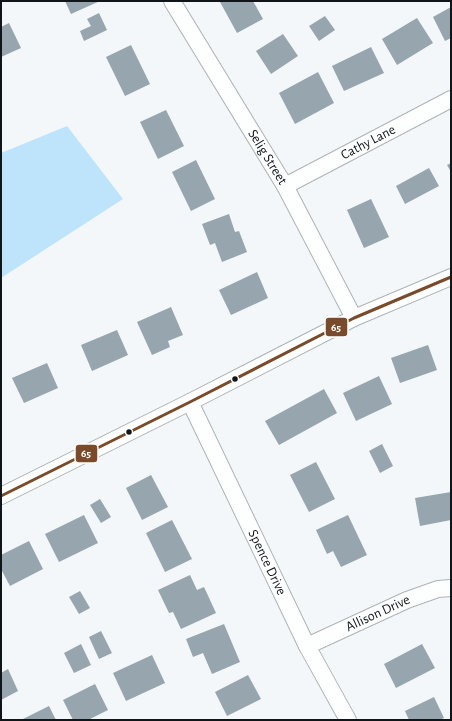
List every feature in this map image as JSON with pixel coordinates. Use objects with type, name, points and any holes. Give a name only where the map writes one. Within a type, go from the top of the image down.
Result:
[{"type":"street","name":"Selig Street","points":[[172,1],[285,186],[354,318]]},
{"type":"street","name":"Cathy Lane","points":[[285,186],[451,99]]},
{"type":"street","points":[[1,496],[354,318],[447,277],[451,277]]},
{"type":"street","name":"Spence Drive","points":[[190,402],[307,646],[348,720]]},
{"type":"street","name":"Allison Drive","points":[[307,646],[407,600],[438,589],[451,588]]},
{"type":"shaded area","points":[[67,126],[123,199],[1,278],[1,153]]},
{"type":"building","points":[[65,1],[100,1],[71,14]]},
{"type":"building","points":[[253,1],[263,19],[237,33],[220,2]]},
{"type":"building","points":[[451,7],[451,38],[445,41],[433,17]]},
{"type":"building","points":[[99,13],[107,30],[84,41],[80,31],[91,26],[87,19]]},
{"type":"building","points":[[325,16],[335,30],[319,41],[309,26]]},
{"type":"building","points":[[417,18],[433,43],[397,65],[382,39]]},
{"type":"building","points":[[9,23],[21,48],[1,57],[1,27]]},
{"type":"building","points":[[283,34],[298,56],[271,74],[256,51]]},
{"type":"building","points":[[131,45],[150,84],[125,96],[106,57]]},
{"type":"building","points":[[371,47],[384,73],[344,91],[332,66]]},
{"type":"building","points":[[318,72],[334,103],[295,124],[279,93]]},
{"type":"building","points":[[166,110],[184,146],[158,159],[140,122]]},
{"type":"building","points":[[196,160],[215,199],[191,211],[172,172]]},
{"type":"building","points":[[451,163],[451,172],[447,165]]},
{"type":"building","points":[[429,168],[439,186],[405,204],[396,186]]},
{"type":"building","points":[[371,199],[389,237],[364,248],[347,210]]},
{"type":"building","points":[[229,214],[235,232],[239,231],[247,252],[222,262],[215,243],[210,245],[202,224]]},
{"type":"building","points":[[257,272],[268,298],[231,315],[219,290]]},
{"type":"building","points":[[171,307],[183,335],[168,341],[170,347],[152,355],[137,322]]},
{"type":"building","points":[[117,330],[128,355],[92,371],[81,345]]},
{"type":"building","points":[[428,345],[437,370],[400,383],[391,358]]},
{"type":"building","points":[[47,363],[58,388],[24,403],[12,378]]},
{"type":"building","points":[[379,376],[392,404],[356,421],[343,393]]},
{"type":"building","points":[[324,389],[337,413],[279,445],[265,421]]},
{"type":"building","points":[[382,444],[393,466],[380,473],[369,451]]},
{"type":"building","points":[[316,462],[335,499],[309,512],[290,475]]},
{"type":"building","points":[[151,475],[168,507],[142,520],[126,488]]},
{"type":"building","points":[[451,492],[451,520],[420,526],[415,498]]},
{"type":"building","points":[[100,499],[111,517],[101,523],[90,505]]},
{"type":"building","points":[[84,515],[98,543],[59,562],[45,534]]},
{"type":"building","points":[[348,515],[367,555],[341,567],[333,551],[327,554],[316,530]]},
{"type":"building","points":[[172,520],[192,559],[165,572],[146,533]]},
{"type":"building","points":[[29,541],[43,569],[10,586],[1,569],[1,555]]},
{"type":"building","points":[[190,575],[197,590],[204,587],[216,613],[181,629],[173,612],[169,613],[158,590]]},
{"type":"building","points":[[80,591],[90,608],[79,614],[69,597]]},
{"type":"building","points":[[224,624],[240,662],[212,674],[203,653],[193,657],[186,639]]},
{"type":"building","points":[[101,631],[112,653],[99,659],[89,637]]},
{"type":"building","points":[[81,644],[91,665],[74,673],[64,653]]},
{"type":"building","points":[[422,644],[435,668],[396,688],[384,664]]},
{"type":"building","points":[[152,655],[165,683],[126,701],[113,673]]},
{"type":"building","points":[[8,669],[18,691],[1,700],[1,673]]},
{"type":"building","points":[[248,675],[261,699],[227,716],[215,692]]},
{"type":"building","points":[[95,684],[108,710],[88,720],[73,720],[63,700]]},
{"type":"building","points":[[434,697],[444,718],[439,720],[409,720],[405,711]]},
{"type":"building","points":[[49,706],[56,720],[21,720]]},
{"type":"transit line","name":"65","points":[[1,496],[354,318],[451,277]]}]
